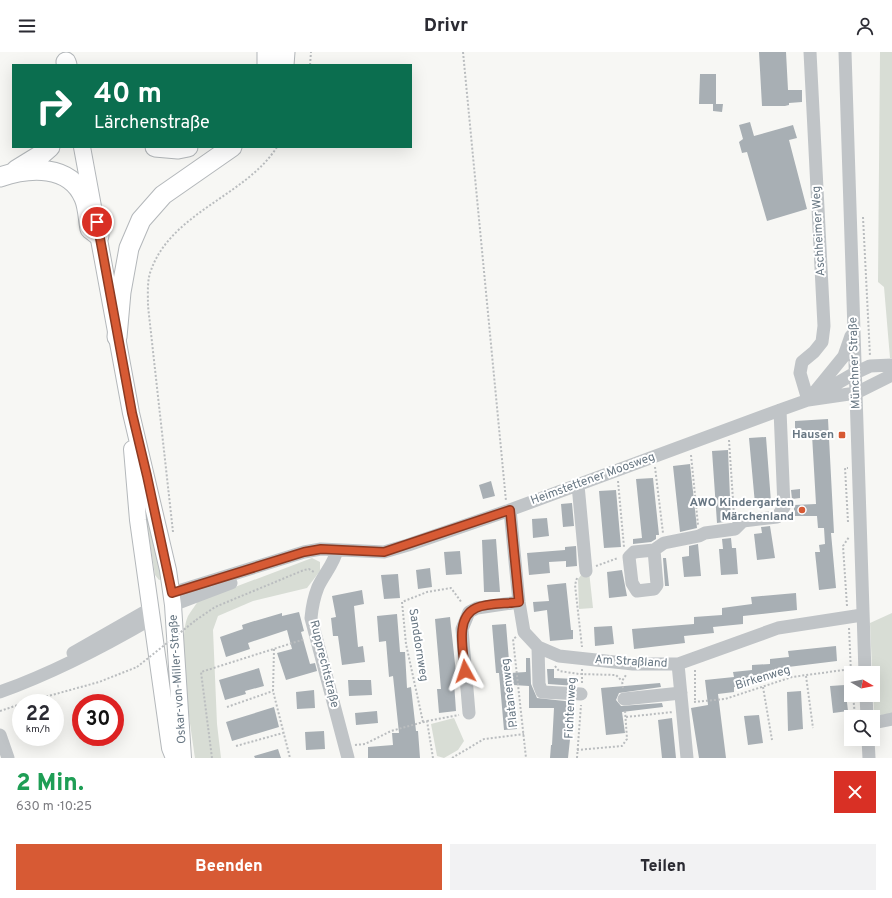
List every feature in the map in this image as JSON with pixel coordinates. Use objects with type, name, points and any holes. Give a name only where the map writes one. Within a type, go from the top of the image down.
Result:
[{"type":"highway","points":[[267,52],[267,64]]},
{"type":"highway","points":[[284,64],[285,52]]},
{"type":"highway","points":[[5,175],[42,154],[49,148]]},
{"type":"highway","points":[[166,148],[183,148]]},
{"type":"highway","points":[[118,337],[121,292],[129,248],[141,220],[163,195],[231,148]]},
{"type":"highway","points":[[5,175],[31,169],[46,170],[61,174],[78,187],[85,199],[90,229],[99,236]]},
{"type":"main road","name":"Oskar-von-Miller-Straße","points":[[82,148],[132,413],[147,476],[172,599],[183,758]]},
{"type":"main road","name":"Oskar-von-Miller-Straße","points":[[132,413],[131,436],[138,520],[170,748],[174,758]]},
{"type":"main road","points":[[151,614],[172,599]]},
{"type":"street","name":"Aschheimer Weg","points":[[808,400],[800,372],[802,362],[814,352],[822,342],[824,326],[810,52]]},
{"type":"street","name":"Münchner Straße","points":[[845,52],[865,666]]},
{"type":"street","points":[[808,400],[844,356],[854,329]]},
{"type":"street","points":[[855,373],[870,366],[892,364]]},
{"type":"street","name":"Heimstettener Moosweg","points":[[172,599],[304,552],[321,549],[384,552],[509,510],[728,428],[808,400],[855,373]]},
{"type":"street","points":[[856,394],[892,375]]},
{"type":"street","name":"Heimstettener Moosweg","points":[[808,400],[856,394]]},
{"type":"street","points":[[659,547],[705,533],[735,529],[743,521],[777,517],[784,507],[780,410]]},
{"type":"street","points":[[578,485],[586,571]]},
{"type":"street","points":[[509,510],[519,602],[524,632]]},
{"type":"street","name":"Rupprechtstraße","points":[[337,550],[335,559],[315,594],[311,618],[314,636],[347,752]]},
{"type":"street","points":[[469,713],[462,629],[469,612],[477,608],[519,602]]},
{"type":"street","points":[[0,692],[53,672],[109,643],[151,614]]},
{"type":"street","name":"Am Straßland","points":[[524,632],[538,647],[559,656],[632,664],[678,664],[778,628],[847,616],[862,615]]},
{"type":"street","points":[[538,647],[539,684],[542,692],[581,694]]},
{"type":"street","points":[[678,664],[687,758]]},
{"type":"street","points":[[624,699],[681,703]]},
{"type":"street","points":[[880,722],[892,719]]},
{"type":"street","points":[[0,735],[8,758]]},
{"type":"street","points":[[868,746],[869,758]]},
{"type":"path","points":[[310,64],[311,52]]},
{"type":"path","points":[[463,52],[509,510]]},
{"type":"path","points":[[173,532],[148,306],[150,274],[160,250],[191,219],[235,188],[270,159],[276,148]]},
{"type":"path","points":[[862,211],[870,366]]},
{"type":"path","points":[[728,428],[735,529]]},
{"type":"path","points":[[690,442],[699,536]]},
{"type":"path","points":[[654,456],[659,547]]},
{"type":"path","points":[[848,523],[845,468],[858,467]]},
{"type":"path","points":[[617,470],[624,548]]},
{"type":"path","points":[[848,531],[849,538],[843,546],[851,666]]},
{"type":"path","points":[[586,571],[605,561],[625,556]]},
{"type":"path","points":[[55,694],[99,682],[137,667],[196,620],[215,607],[309,569],[313,570],[315,594]]},
{"type":"path","name":"Fichtenweg","points":[[577,758],[582,659],[575,585],[576,579],[586,571]]},
{"type":"path","name":"Sanddornweg","points":[[423,722],[406,644],[402,602],[427,592],[451,588],[469,612]]},
{"type":"path","points":[[842,630],[849,630]]},
{"type":"path","name":"Platanenweg","points":[[524,632],[513,639],[526,758]]},
{"type":"path","points":[[212,758],[201,672],[314,636]]},
{"type":"path","points":[[274,649],[273,691],[290,758]]},
{"type":"path","points":[[577,750],[622,746],[627,739],[622,681],[632,664]]},
{"type":"path","points":[[696,667],[694,672],[696,702]]},
{"type":"path","name":"Birkenweg","points":[[626,717],[681,703],[725,699],[792,677],[844,670]]},
{"type":"path","points":[[806,675],[813,728]]},
{"type":"path","points":[[763,687],[772,740]]},
{"type":"path","points":[[227,707],[273,691]]},
{"type":"path","points":[[0,711],[12,707]]},
{"type":"path","points":[[347,752],[391,731],[427,721],[469,713]]},
{"type":"path","points":[[427,721],[433,758]]},
{"type":"path","points":[[236,746],[283,733]]},
{"type":"path","points":[[452,758],[484,739],[524,734]]},
{"type":"shaded area","points":[[880,52],[892,52],[892,358],[890,358],[884,287],[878,282]]},
{"type":"shaded area","points":[[145,501],[163,579],[159,580],[155,575],[144,504]]},
{"type":"shaded area","points":[[312,558],[320,562],[320,571],[307,588],[253,601],[218,616],[213,630],[217,724],[221,758],[195,758],[188,707],[183,645],[188,616],[198,601]]},
{"type":"shaded area","points":[[589,571],[593,608],[579,609],[578,579],[582,574]]},
{"type":"shaded area","points":[[892,613],[892,714],[881,715],[880,710],[874,710],[874,702],[880,702],[880,666],[872,666],[870,623]]},
{"type":"shaded area","points":[[454,718],[464,741],[458,750],[444,758],[437,756],[431,724]]},
{"type":"building","points":[[759,52],[786,52],[788,90],[802,90],[802,102],[789,103],[789,105],[785,106],[762,106]]},
{"type":"building","points":[[700,74],[716,74],[716,104],[723,104],[722,112],[713,111],[713,104],[699,104]]},
{"type":"building","points":[[750,122],[754,136],[793,125],[797,138],[789,140],[807,209],[767,221],[747,152],[742,153],[739,142],[743,139],[739,125]]},
{"type":"building","points":[[828,419],[834,533],[831,533],[836,588],[819,590],[815,552],[820,552],[819,545],[825,544],[824,528],[818,528],[817,516],[794,516],[794,505],[816,504],[812,435],[795,436],[795,421]]},
{"type":"building","points":[[766,437],[771,502],[755,504],[749,438]]},
{"type":"building","points":[[728,450],[731,521],[717,523],[712,451]]},
{"type":"building","points":[[690,464],[697,528],[680,532],[673,466]]},
{"type":"building","points":[[653,478],[659,535],[656,535],[656,539],[651,542],[633,544],[633,539],[642,538],[636,479]]},
{"type":"building","points":[[491,481],[495,496],[483,499],[479,485]]},
{"type":"building","points":[[800,489],[800,498],[792,499],[791,490]]},
{"type":"building","points":[[616,490],[621,547],[604,548],[599,491]]},
{"type":"building","points":[[572,503],[574,526],[563,527],[561,504]]},
{"type":"building","points":[[547,518],[549,536],[533,538],[532,519]]},
{"type":"building","points":[[770,526],[775,558],[757,560],[754,534],[762,533],[761,527]]},
{"type":"building","points":[[731,538],[732,548],[736,548],[738,574],[721,575],[719,549],[723,549],[722,539]]},
{"type":"building","points":[[496,539],[500,592],[484,592],[482,540]]},
{"type":"building","points":[[698,544],[701,576],[684,577],[682,557],[689,556],[689,546]]},
{"type":"building","points":[[576,546],[577,566],[566,567],[566,561],[549,562],[550,573],[529,575],[527,553],[565,550],[565,547]]},
{"type":"building","points":[[460,551],[462,574],[446,575],[444,552]]},
{"type":"building","points":[[663,558],[666,558],[669,586],[665,586]]},
{"type":"building","points":[[430,568],[432,587],[418,589],[416,570]]},
{"type":"building","points":[[622,570],[627,596],[609,598],[607,572]]},
{"type":"building","points":[[398,574],[400,598],[384,599],[381,575]]},
{"type":"building","points":[[566,583],[573,639],[550,641],[547,610],[534,612],[533,602],[549,601],[547,585]]},
{"type":"building","points":[[362,590],[364,604],[354,606],[358,647],[363,646],[365,662],[342,665],[338,636],[333,636],[331,618],[336,617],[332,596]]},
{"type":"building","points":[[796,593],[797,610],[743,616],[743,624],[713,627],[714,633],[684,636],[685,643],[634,649],[632,629],[694,624],[694,617],[722,615],[722,608],[752,604],[751,597]]},
{"type":"building","points":[[299,612],[304,631],[301,632],[310,664],[315,663],[317,671],[286,680],[277,653],[292,649],[287,630],[248,643],[250,649],[226,657],[220,637],[243,629],[242,625],[251,622],[282,613],[282,616]]},
{"type":"building","points":[[397,614],[400,652],[405,652],[407,688],[411,687],[416,731],[418,731],[420,758],[368,758],[368,747],[393,745],[392,733],[399,733],[393,676],[389,677],[386,641],[379,642],[377,616]]},
{"type":"building","points":[[450,617],[457,682],[454,682],[456,711],[439,713],[437,689],[441,689],[435,619]]},
{"type":"building","points":[[506,624],[510,673],[526,672],[526,658],[530,658],[531,684],[537,698],[574,702],[568,758],[550,758],[554,708],[529,708],[529,686],[513,685],[517,729],[504,730],[499,673],[496,673],[492,625]]},
{"type":"building","points":[[612,626],[614,644],[595,646],[594,627]]},
{"type":"building","points":[[836,646],[837,661],[788,667],[788,672],[769,674],[770,679],[753,680],[753,685],[734,687],[734,692],[718,694],[726,758],[699,758],[691,708],[708,705],[705,680],[734,677],[733,672],[752,670],[752,665],[770,664],[770,659],[789,657],[788,651]]},
{"type":"building","points":[[259,668],[264,686],[245,691],[246,694],[225,700],[219,680]]},
{"type":"building","points":[[547,669],[554,669],[554,678],[576,679],[576,686],[548,684]]},
{"type":"building","points":[[348,680],[371,680],[372,695],[349,696]]},
{"type":"building","points":[[660,683],[661,687],[619,693],[616,700],[621,706],[662,703],[663,707],[622,712],[625,733],[606,735],[601,688]]},
{"type":"building","points":[[844,685],[844,702],[847,702],[848,710],[833,713],[830,686]]},
{"type":"building","points":[[314,690],[315,708],[297,709],[296,692]]},
{"type":"building","points":[[801,691],[803,729],[788,731],[787,692]]},
{"type":"building","points":[[274,707],[279,727],[232,741],[226,722]]},
{"type":"building","points":[[377,711],[378,723],[356,725],[355,713]]},
{"type":"building","points":[[759,715],[763,743],[748,745],[744,716]]},
{"type":"building","points":[[672,718],[676,758],[662,758],[658,720]]},
{"type":"building","points":[[324,731],[325,749],[306,750],[305,732]]},
{"type":"building","points":[[278,749],[281,758],[255,758],[254,756]]},
{"type":"place","name":"Hausen","points":[[842,435]]},
{"type":"place","name":"AWO Kindergarten Märchenland","points":[[802,510]]},
{"type":"route","points":[[97,222],[132,413],[172,593],[304,552],[321,549],[384,552],[510,510],[519,602],[477,608],[469,612],[462,629],[465,671]]}]
